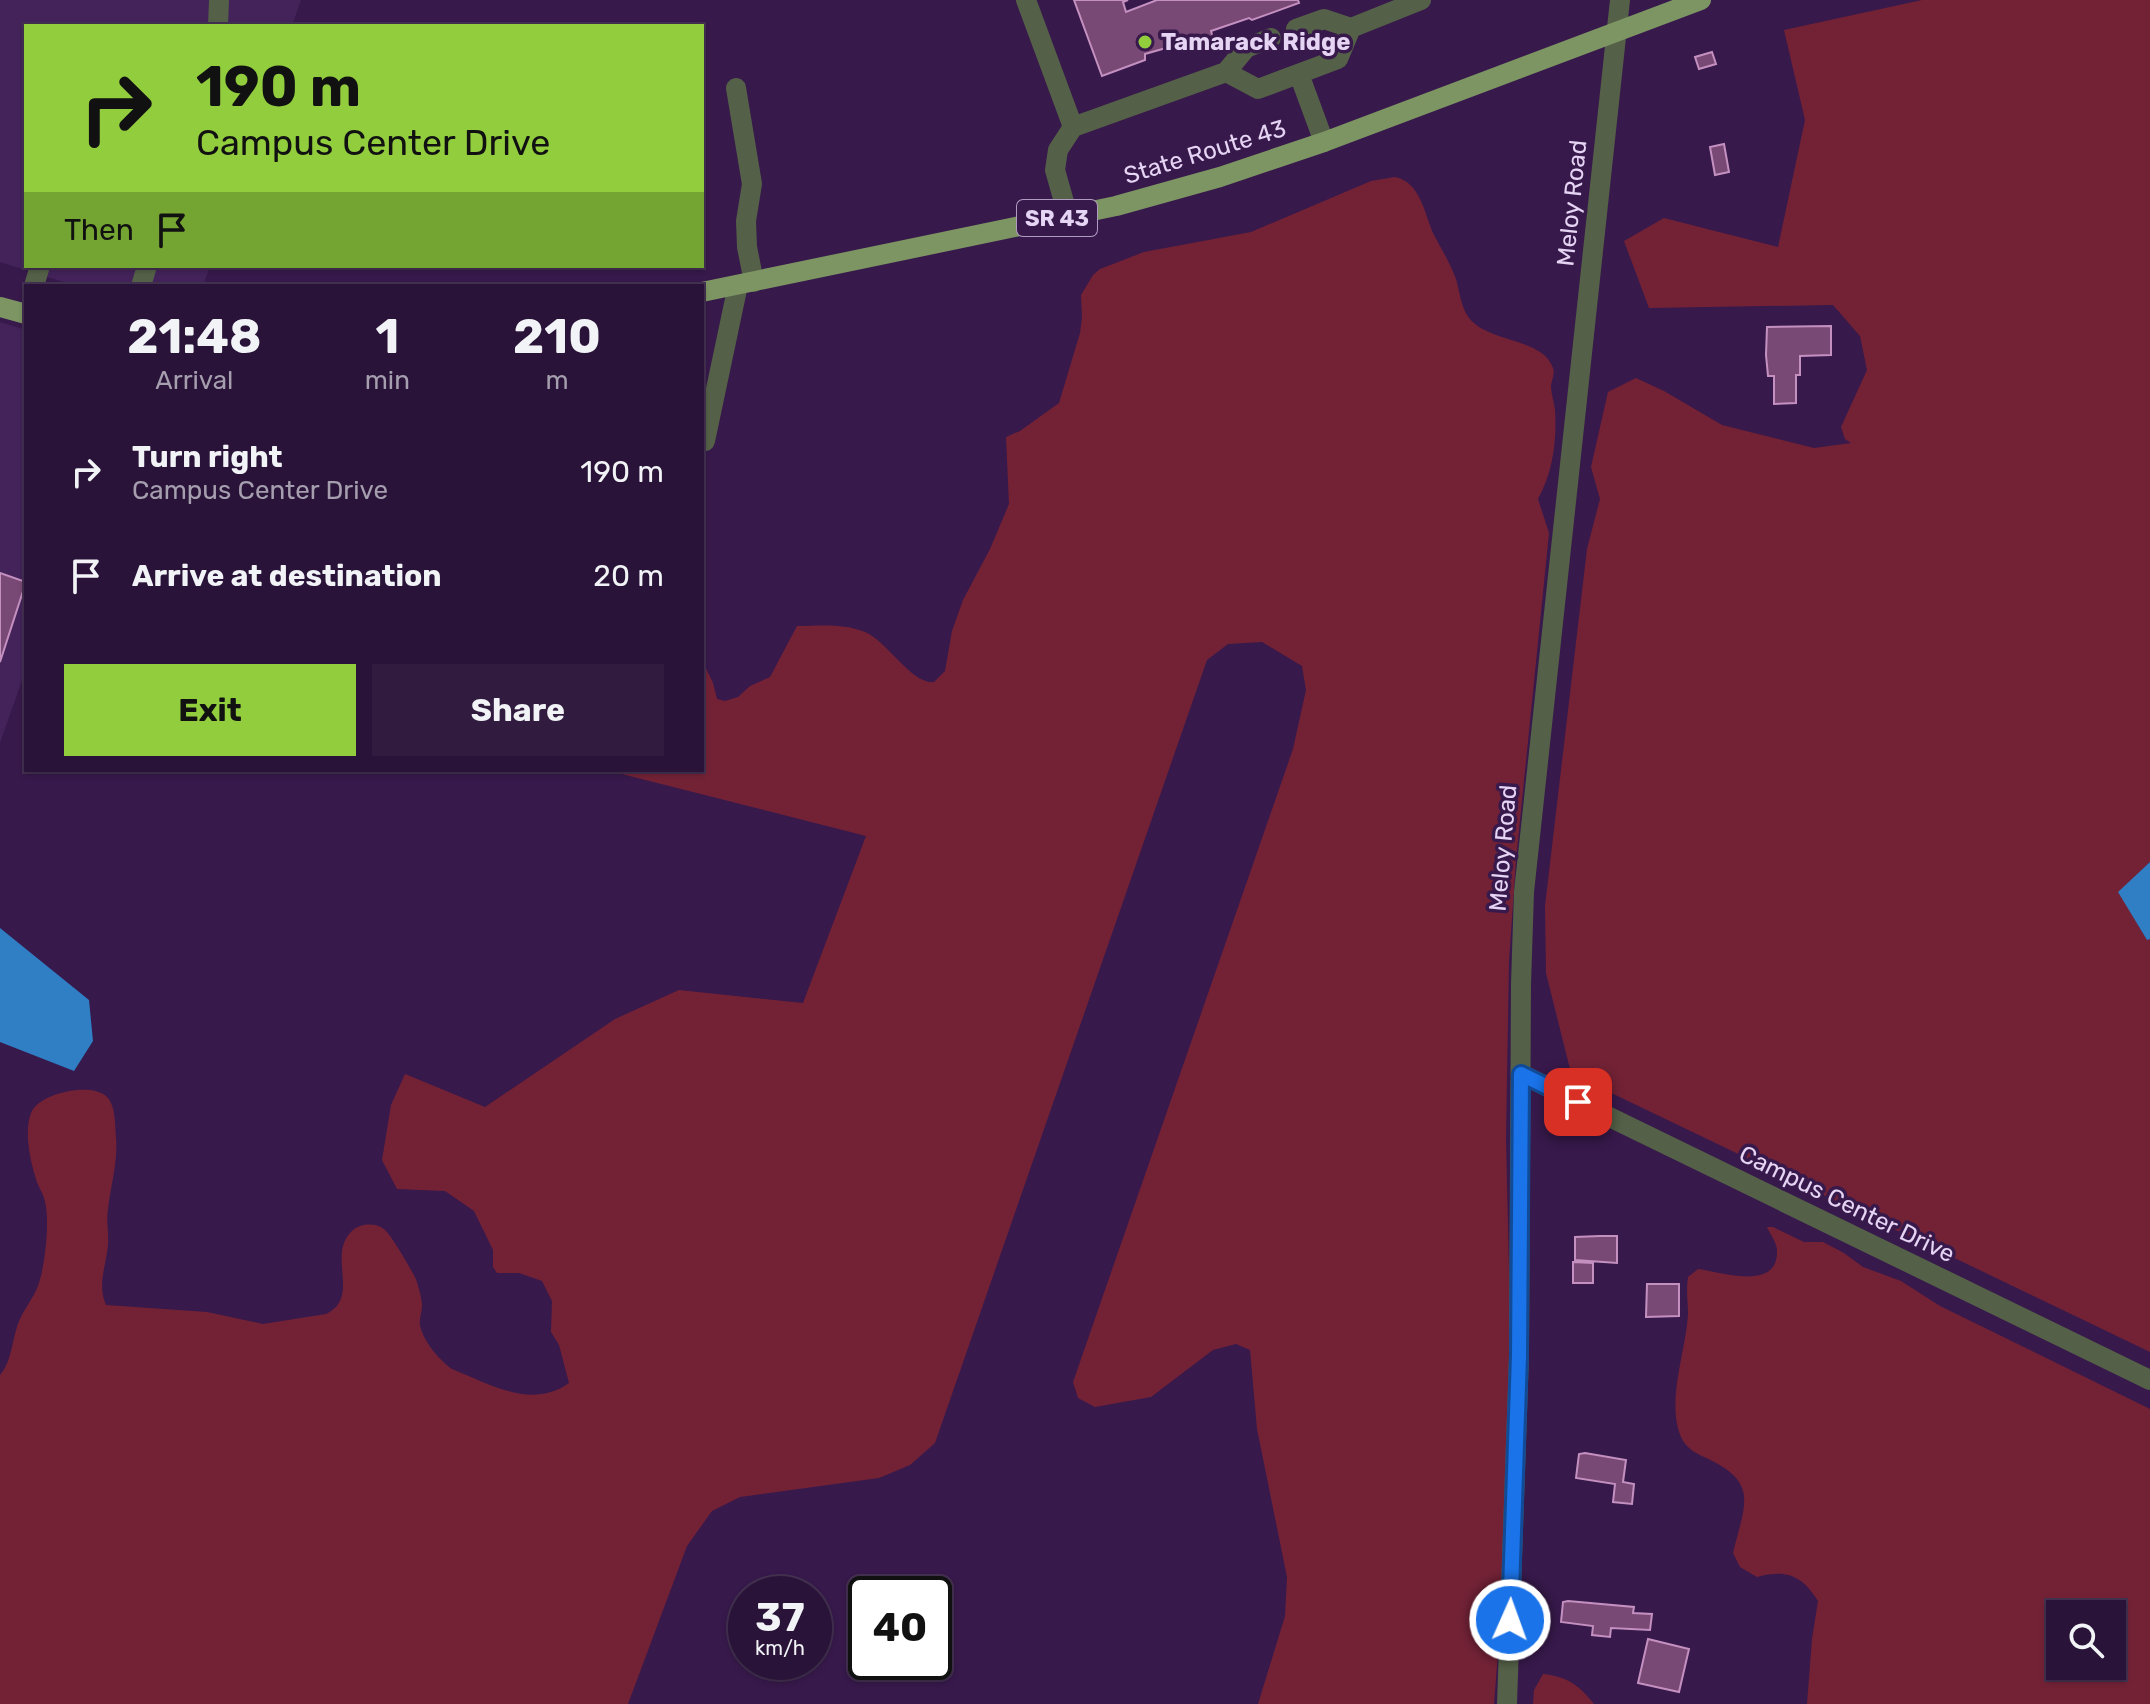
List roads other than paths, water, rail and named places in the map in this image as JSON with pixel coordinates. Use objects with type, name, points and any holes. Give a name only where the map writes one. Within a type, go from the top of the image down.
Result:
[{"type":"main road","name":"SR 43","points":[[1615,32],[1701,0]]},
{"type":"main road","name":"State Route 43","points":[[704,292],[1068,216],[1220,177],[1324,142],[1615,32]]},
{"type":"main road","points":[[0,307],[24,313]]},
{"type":"street","points":[[218,24],[219,0]]},
{"type":"street","points":[[1026,0],[1073,127]]},
{"type":"street","points":[[1296,29],[1324,19],[1351,28],[1421,0]]},
{"type":"street","name":"Meloy Road","points":[[1507,1704],[1519,1356],[1523,922],[1531,811],[1620,0]]},
{"type":"street","points":[[1226,72],[1258,89],[1338,59],[1351,28]]},
{"type":"street","points":[[1068,216],[1055,170],[1058,150],[1073,127],[1226,72],[1246,48],[1271,38]]},
{"type":"street","points":[[1299,74],[1324,142]]},
{"type":"street","points":[[705,441],[746,283],[746,221],[752,184],[736,88]]},
{"type":"street","name":"Campus Center Drive","points":[[1521,1074],[2150,1380]]},
{"type":"water","points":[[2150,862],[2150,939],[2147,940],[2118,892]]},
{"type":"water","points":[[0,928],[89,1000],[93,1041],[74,1071],[0,1042]]},
{"type":"place","name":"Tamarack Ridge","points":[[1145,42]]}]
